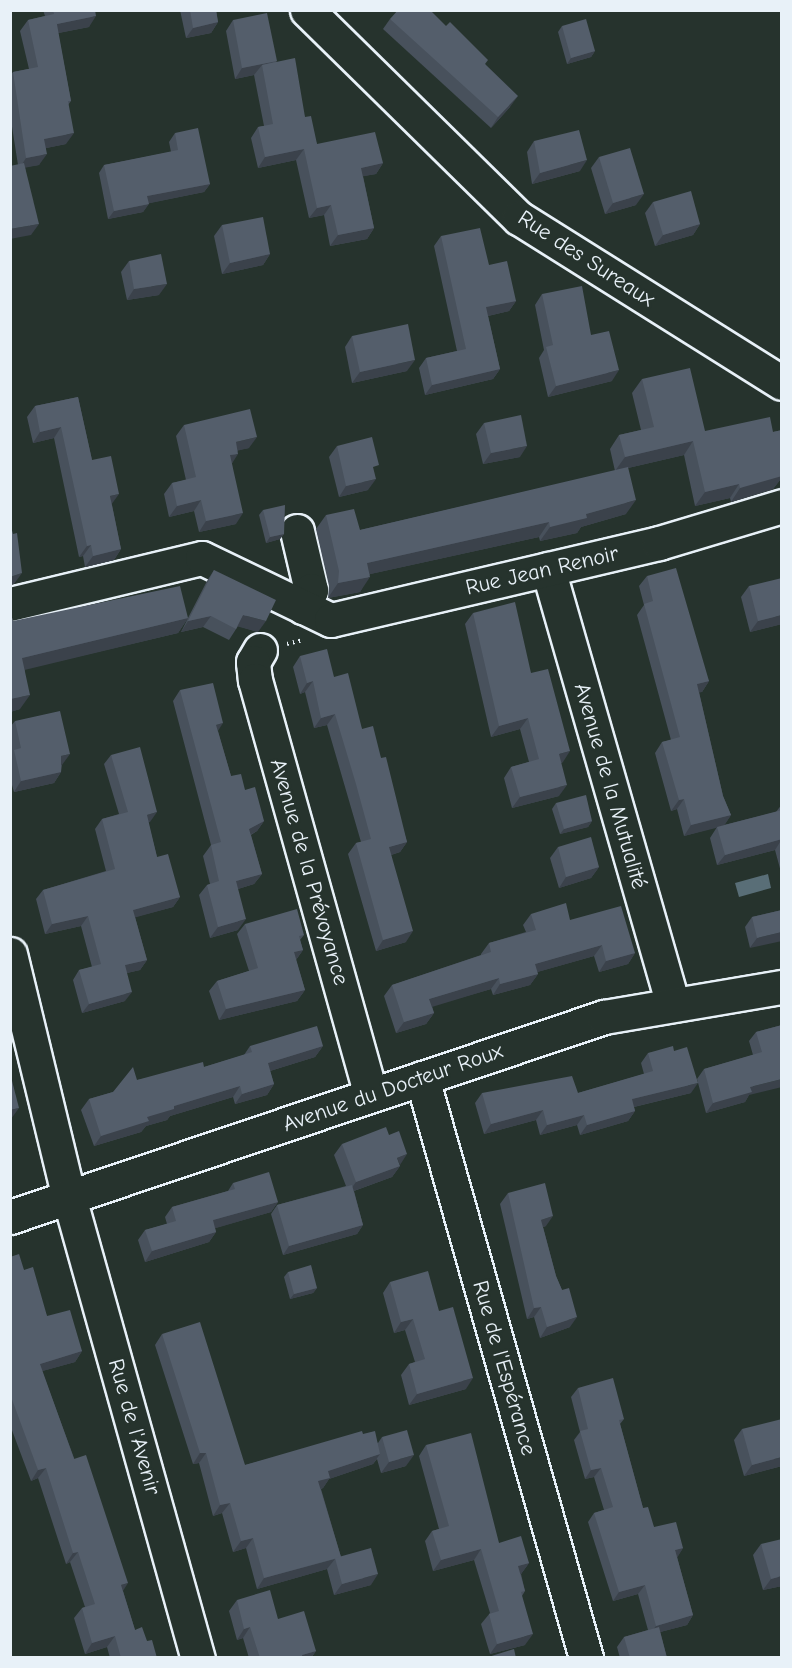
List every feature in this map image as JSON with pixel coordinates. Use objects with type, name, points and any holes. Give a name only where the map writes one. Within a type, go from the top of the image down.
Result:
[{"type":"street","name":"Rue des Sureaux","points":[[307,10],[519,218],[782,383]]},
{"type":"street","name":"Rue Jean Renoir","points":[[10,604],[202,558],[331,620],[659,543],[782,506]]},
{"type":"street","points":[[297,531],[311,590],[303,607]]},
{"type":"street","name":"Avenue de la Mutualité","points":[[548,569],[673,1004]]},
{"type":"street","name":"Avenue de la Prévoyance","points":[[260,650],[254,662],[255,680],[371,1095]]},
{"type":"street","name":"Rue de l'Avenir","points":[[10,954],[69,1197],[198,1658]]},
{"type":"street","name":"Avenue du Docteur Roux","points":[[10,1217],[604,1017],[782,987]]},
{"type":"street","name":"Rue de l'Espérance","points":[[422,1078],[586,1658]]},
{"type":"water","points":[[768,874],[771,888],[739,897],[735,883]]},
{"type":"building","points":[[53,10],[95,10],[96,16],[57,24],[56,19],[71,101],[68,101],[74,133],[44,139],[47,154],[26,158],[13,72],[38,67],[28,20],[54,14]]},
{"type":"building","points":[[190,10],[216,10],[218,22],[193,28]]},
{"type":"building","points":[[398,10],[430,10],[446,26],[450,22],[488,60],[485,64],[518,96],[498,117],[390,19]]},
{"type":"building","points":[[267,13],[277,61],[242,68],[233,20]]},
{"type":"building","points":[[586,19],[595,51],[571,58],[562,26]]},
{"type":"building","points":[[295,58],[305,117],[311,116],[317,144],[375,132],[383,163],[361,168],[374,228],[338,235],[331,205],[317,208],[304,149],[265,157],[258,127],[273,124],[262,65]]},
{"type":"building","points":[[198,128],[210,184],[147,196],[149,204],[114,211],[104,165],[178,150],[175,133]]},
{"type":"building","points":[[579,130],[587,160],[540,173],[534,141]]},
{"type":"building","points":[[630,148],[644,194],[613,203],[599,157]]},
{"type":"building","points":[[24,163],[39,224],[10,229],[10,166]]},
{"type":"building","points":[[691,191],[700,224],[663,235],[653,202]]},
{"type":"building","points":[[263,217],[270,254],[230,263],[222,225]]},
{"type":"building","points":[[480,228],[489,265],[507,261],[516,301],[486,307],[500,369],[432,385],[426,358],[466,349],[441,236]]},
{"type":"building","points":[[161,254],[167,284],[134,289],[129,261]]},
{"type":"building","points":[[582,286],[591,335],[609,331],[619,370],[556,386],[546,347],[553,345],[542,294]]},
{"type":"building","points":[[408,324],[415,360],[360,372],[352,336]]},
{"type":"building","points":[[690,368],[705,431],[770,417],[773,432],[782,430],[782,476],[740,488],[739,484],[705,492],[693,441],[625,457],[619,435],[654,427],[642,379]]},
{"type":"building","points":[[78,397],[92,460],[111,456],[119,494],[110,496],[121,549],[93,556],[91,545],[87,546],[61,427],[40,432],[35,406]]},
{"type":"building","points":[[250,409],[257,437],[236,442],[238,454],[230,455],[243,513],[206,521],[201,500],[177,506],[172,483],[196,477],[184,425]]},
{"type":"building","points":[[521,415],[527,446],[491,453],[484,423]]},
{"type":"building","points":[[372,437],[379,465],[373,467],[376,479],[346,486],[337,446]]},
{"type":"building","points":[[628,467],[636,500],[586,514],[587,518],[550,527],[549,522],[367,563],[370,577],[338,583],[339,571],[326,515],[354,509],[360,530]]},
{"type":"building","points":[[285,505],[284,534],[270,537],[263,510]]},
{"type":"building","points":[[10,523],[13,534],[17,533],[22,573],[10,577]]},
{"type":"building","points":[[676,568],[709,681],[697,684],[723,796],[731,815],[691,825],[684,799],[679,800],[662,742],[680,737],[644,604],[653,601],[647,576]]},
{"type":"building","points":[[214,570],[276,600],[266,621],[243,615],[236,629],[211,616],[188,621]]},
{"type":"building","points":[[782,578],[782,615],[758,621],[749,586]]},
{"type":"building","points":[[180,586],[188,618],[22,658],[30,695],[10,699],[10,611],[13,621]]},
{"type":"building","points":[[515,602],[531,673],[548,669],[570,751],[559,754],[567,785],[520,797],[511,767],[539,759],[528,718],[499,726],[473,613]]},
{"type":"building","points":[[327,649],[334,677],[348,673],[362,729],[373,726],[381,758],[386,757],[407,842],[389,847],[413,931],[383,940],[356,843],[371,839],[356,784],[335,714],[321,718],[313,681],[307,683],[300,656]]},
{"type":"building","points":[[213,683],[223,723],[216,725],[231,776],[241,774],[245,790],[255,787],[264,821],[249,829],[262,874],[236,881],[246,919],[218,927],[207,885],[219,881],[211,845],[221,842],[180,690]]},
{"type":"building","points":[[60,711],[70,754],[61,756],[61,772],[21,781],[14,750],[21,748],[15,721]]},
{"type":"building","points":[[140,747],[157,812],[147,815],[157,857],[168,854],[180,897],[133,910],[147,960],[125,965],[132,992],[89,1004],[79,970],[101,964],[88,916],[52,924],[43,890],[115,869],[102,819],[128,812],[111,755]]},
{"type":"building","points":[[586,795],[592,821],[564,829],[556,803]]},
{"type":"building","points":[[782,810],[782,839],[725,855],[717,827]]},
{"type":"building","points":[[591,837],[599,867],[566,877],[558,847]]},
{"type":"building","points":[[566,903],[570,920],[621,906],[635,953],[606,961],[602,945],[535,964],[538,974],[500,984],[499,978],[429,999],[434,1013],[404,1022],[392,985],[491,952],[489,943],[536,930],[531,914]]},
{"type":"building","points":[[297,909],[304,935],[299,936],[303,950],[294,952],[305,990],[226,1009],[217,981],[258,968],[245,924]]},
{"type":"building","points":[[782,910],[782,932],[757,938],[752,917]]},
{"type":"building","points":[[782,1025],[782,1079],[750,1087],[752,1092],[713,1103],[704,1069],[762,1052],[756,1032]]},
{"type":"building","points":[[317,1026],[323,1046],[268,1063],[274,1084],[242,1094],[240,1086],[174,1106],[174,1109],[147,1117],[149,1121],[101,1136],[89,1099],[113,1092],[133,1067],[137,1080],[203,1062],[204,1067],[252,1052],[250,1046]]},
{"type":"building","points":[[673,1046],[674,1051],[687,1047],[698,1083],[632,1099],[635,1111],[587,1125],[584,1115],[547,1125],[543,1110],[491,1124],[482,1093],[572,1076],[578,1093],[653,1071],[648,1053]]},
{"type":"building","points":[[10,1073],[19,1108],[10,1110]]},
{"type":"building","points":[[386,1127],[389,1135],[399,1131],[407,1154],[397,1158],[400,1166],[356,1182],[342,1144]]},
{"type":"building","points":[[269,1172],[278,1202],[213,1220],[216,1232],[152,1251],[145,1230],[176,1221],[172,1207],[235,1189],[233,1183]]},
{"type":"building","points":[[545,1183],[553,1216],[541,1220],[556,1276],[562,1290],[569,1288],[577,1317],[547,1327],[541,1307],[534,1308],[508,1193]]},
{"type":"building","points":[[352,1185],[363,1225],[289,1246],[277,1205]]},
{"type":"building","points":[[19,1254],[24,1270],[33,1267],[47,1316],[70,1310],[82,1351],[40,1364],[74,1459],[86,1455],[128,1583],[121,1585],[135,1630],[142,1627],[147,1641],[152,1640],[157,1658],[121,1658],[115,1636],[92,1643],[82,1608],[95,1604],[78,1552],[73,1553],[46,1468],[38,1470],[10,1394],[10,1257]]},
{"type":"building","points":[[311,1265],[317,1288],[294,1294],[288,1272]]},
{"type":"building","points":[[428,1271],[439,1311],[453,1307],[473,1378],[417,1394],[409,1364],[425,1359],[413,1319],[401,1322],[390,1282]]},
{"type":"building","points":[[200,1322],[245,1465],[362,1431],[363,1434],[375,1431],[380,1454],[328,1471],[330,1478],[318,1481],[341,1557],[264,1578],[253,1538],[241,1541],[230,1503],[220,1505],[206,1453],[200,1453],[162,1334]]},
{"type":"building","points":[[613,1378],[624,1419],[619,1420],[643,1508],[648,1507],[654,1527],[676,1522],[683,1548],[675,1550],[693,1615],[656,1626],[645,1585],[619,1592],[594,1513],[613,1507],[601,1468],[591,1470],[580,1431],[588,1429],[578,1388]]},
{"type":"building","points":[[782,1419],[782,1457],[752,1465],[742,1429]]},
{"type":"building","points":[[407,1430],[414,1455],[389,1462],[382,1437]]},
{"type":"building","points":[[471,1433],[499,1543],[521,1536],[529,1563],[518,1566],[525,1591],[521,1592],[533,1634],[497,1644],[489,1614],[499,1611],[481,1549],[441,1560],[432,1531],[449,1526],[426,1445]]},
{"type":"building","points":[[782,1539],[782,1576],[771,1579],[761,1544]]},
{"type":"building","points":[[371,1548],[378,1574],[342,1584],[335,1558]]},
{"type":"building","points":[[270,1590],[278,1619],[304,1611],[316,1651],[302,1655],[303,1658],[260,1658],[250,1627],[244,1629],[237,1600]]},
{"type":"building","points":[[659,1627],[667,1658],[630,1658],[624,1637]]},
{"type":"building","points":[[514,1649],[516,1658],[485,1658]]}]
